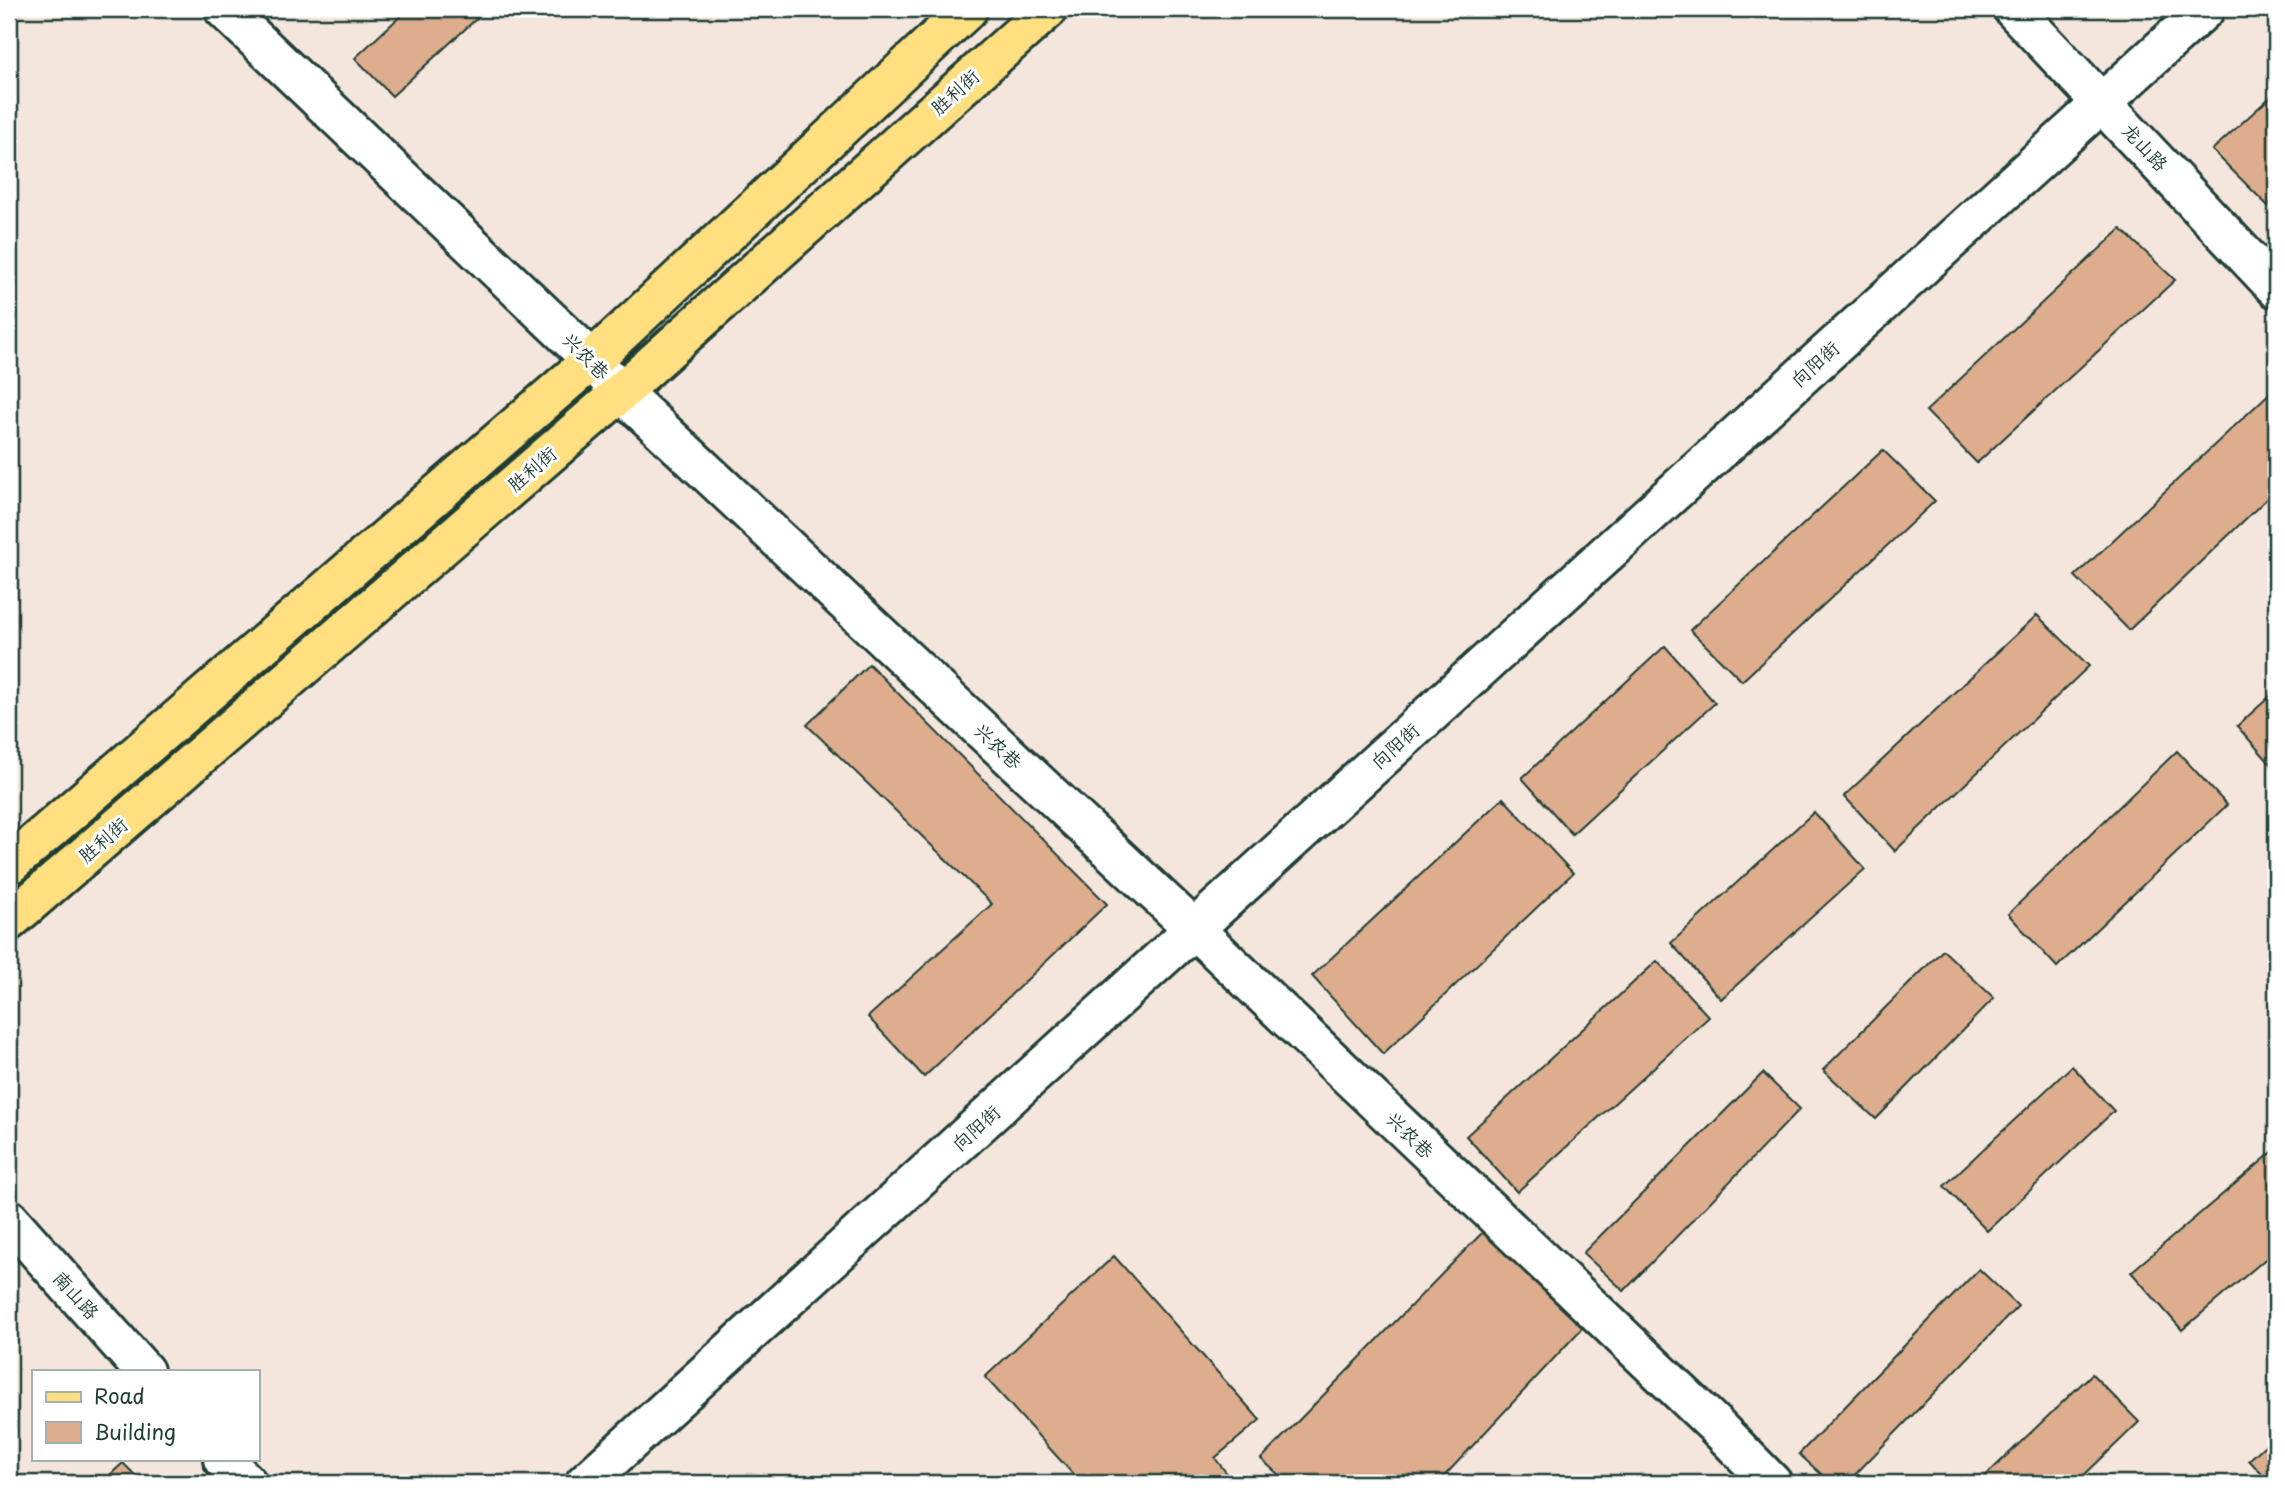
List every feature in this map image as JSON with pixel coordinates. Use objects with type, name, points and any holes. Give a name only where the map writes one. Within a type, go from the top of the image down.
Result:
[{"type":"main road","points":[[9,865],[592,360],[968,9]]},
{"type":"main road","name":"胜利街","points":[[9,921],[621,392],[1048,9]]},
{"type":"street","name":"兴农巷","points":[[224,9],[592,360],[621,392],[1194,929],[1772,1483]]},
{"type":"street","name":"龙山路","points":[[2013,9],[2276,288]]},
{"type":"street","name":"向阳街","points":[[585,1483],[2206,9]]},
{"type":"street","name":"南山路","points":[[9,1219],[143,1370]]},
{"type":"street","points":[[224,1460],[247,1483]]},
{"type":"building","points":[[408,9],[487,9],[392,96],[355,58]]},
{"type":"building","points":[[2276,92],[2276,198],[2268,206],[2212,150]]},
{"type":"building","points":[[2121,229],[2175,280],[1977,463],[1926,411]]},
{"type":"building","points":[[2276,387],[2276,490],[2129,630],[2075,576]]},
{"type":"building","points":[[1883,450],[1935,501],[1742,681],[1690,630]]},
{"type":"building","points":[[2037,615],[2089,666],[1895,851],[1844,796]]},
{"type":"building","points":[[1665,646],[1715,703],[1572,834],[1522,778]]},
{"type":"building","points":[[869,664],[1107,904],[924,1077],[868,1017],[992,904],[807,725]]},
{"type":"building","points":[[2276,691],[2276,770],[2237,726]]},
{"type":"building","points":[[2177,751],[2227,805],[2057,967],[2008,914]]},
{"type":"building","points":[[1503,798],[1573,873],[1383,1054],[1312,976]]},
{"type":"building","points":[[1814,812],[1865,869],[1721,999],[1671,943]]},
{"type":"building","points":[[1943,950],[1994,998],[1876,1119],[1823,1070]]},
{"type":"building","points":[[1657,961],[1709,1017],[1517,1192],[1466,1136]]},
{"type":"building","points":[[2072,1066],[2114,1111],[1987,1231],[1944,1186]]},
{"type":"building","points":[[1763,1073],[1800,1109],[1624,1291],[1583,1253]]},
{"type":"building","points":[[2276,1149],[2276,1250],[2182,1330],[2131,1272]]},
{"type":"building","points":[[1483,1232],[1585,1325],[1438,1483],[1288,1483],[1261,1459]]},
{"type":"building","points":[[1114,1256],[1260,1420],[1215,1458],[1234,1483],[1081,1483],[985,1377]]},
{"type":"building","points":[[1979,1269],[2018,1306],[1847,1483],[1831,1483],[1799,1454]]},
{"type":"building","points":[[2092,1374],[2139,1422],[2076,1483],[1978,1483]]},
{"type":"building","points":[[2276,1435],[2276,1483],[2270,1483],[2249,1460]]},
{"type":"building","points":[[123,1463],[143,1483],[101,1483]]}]
